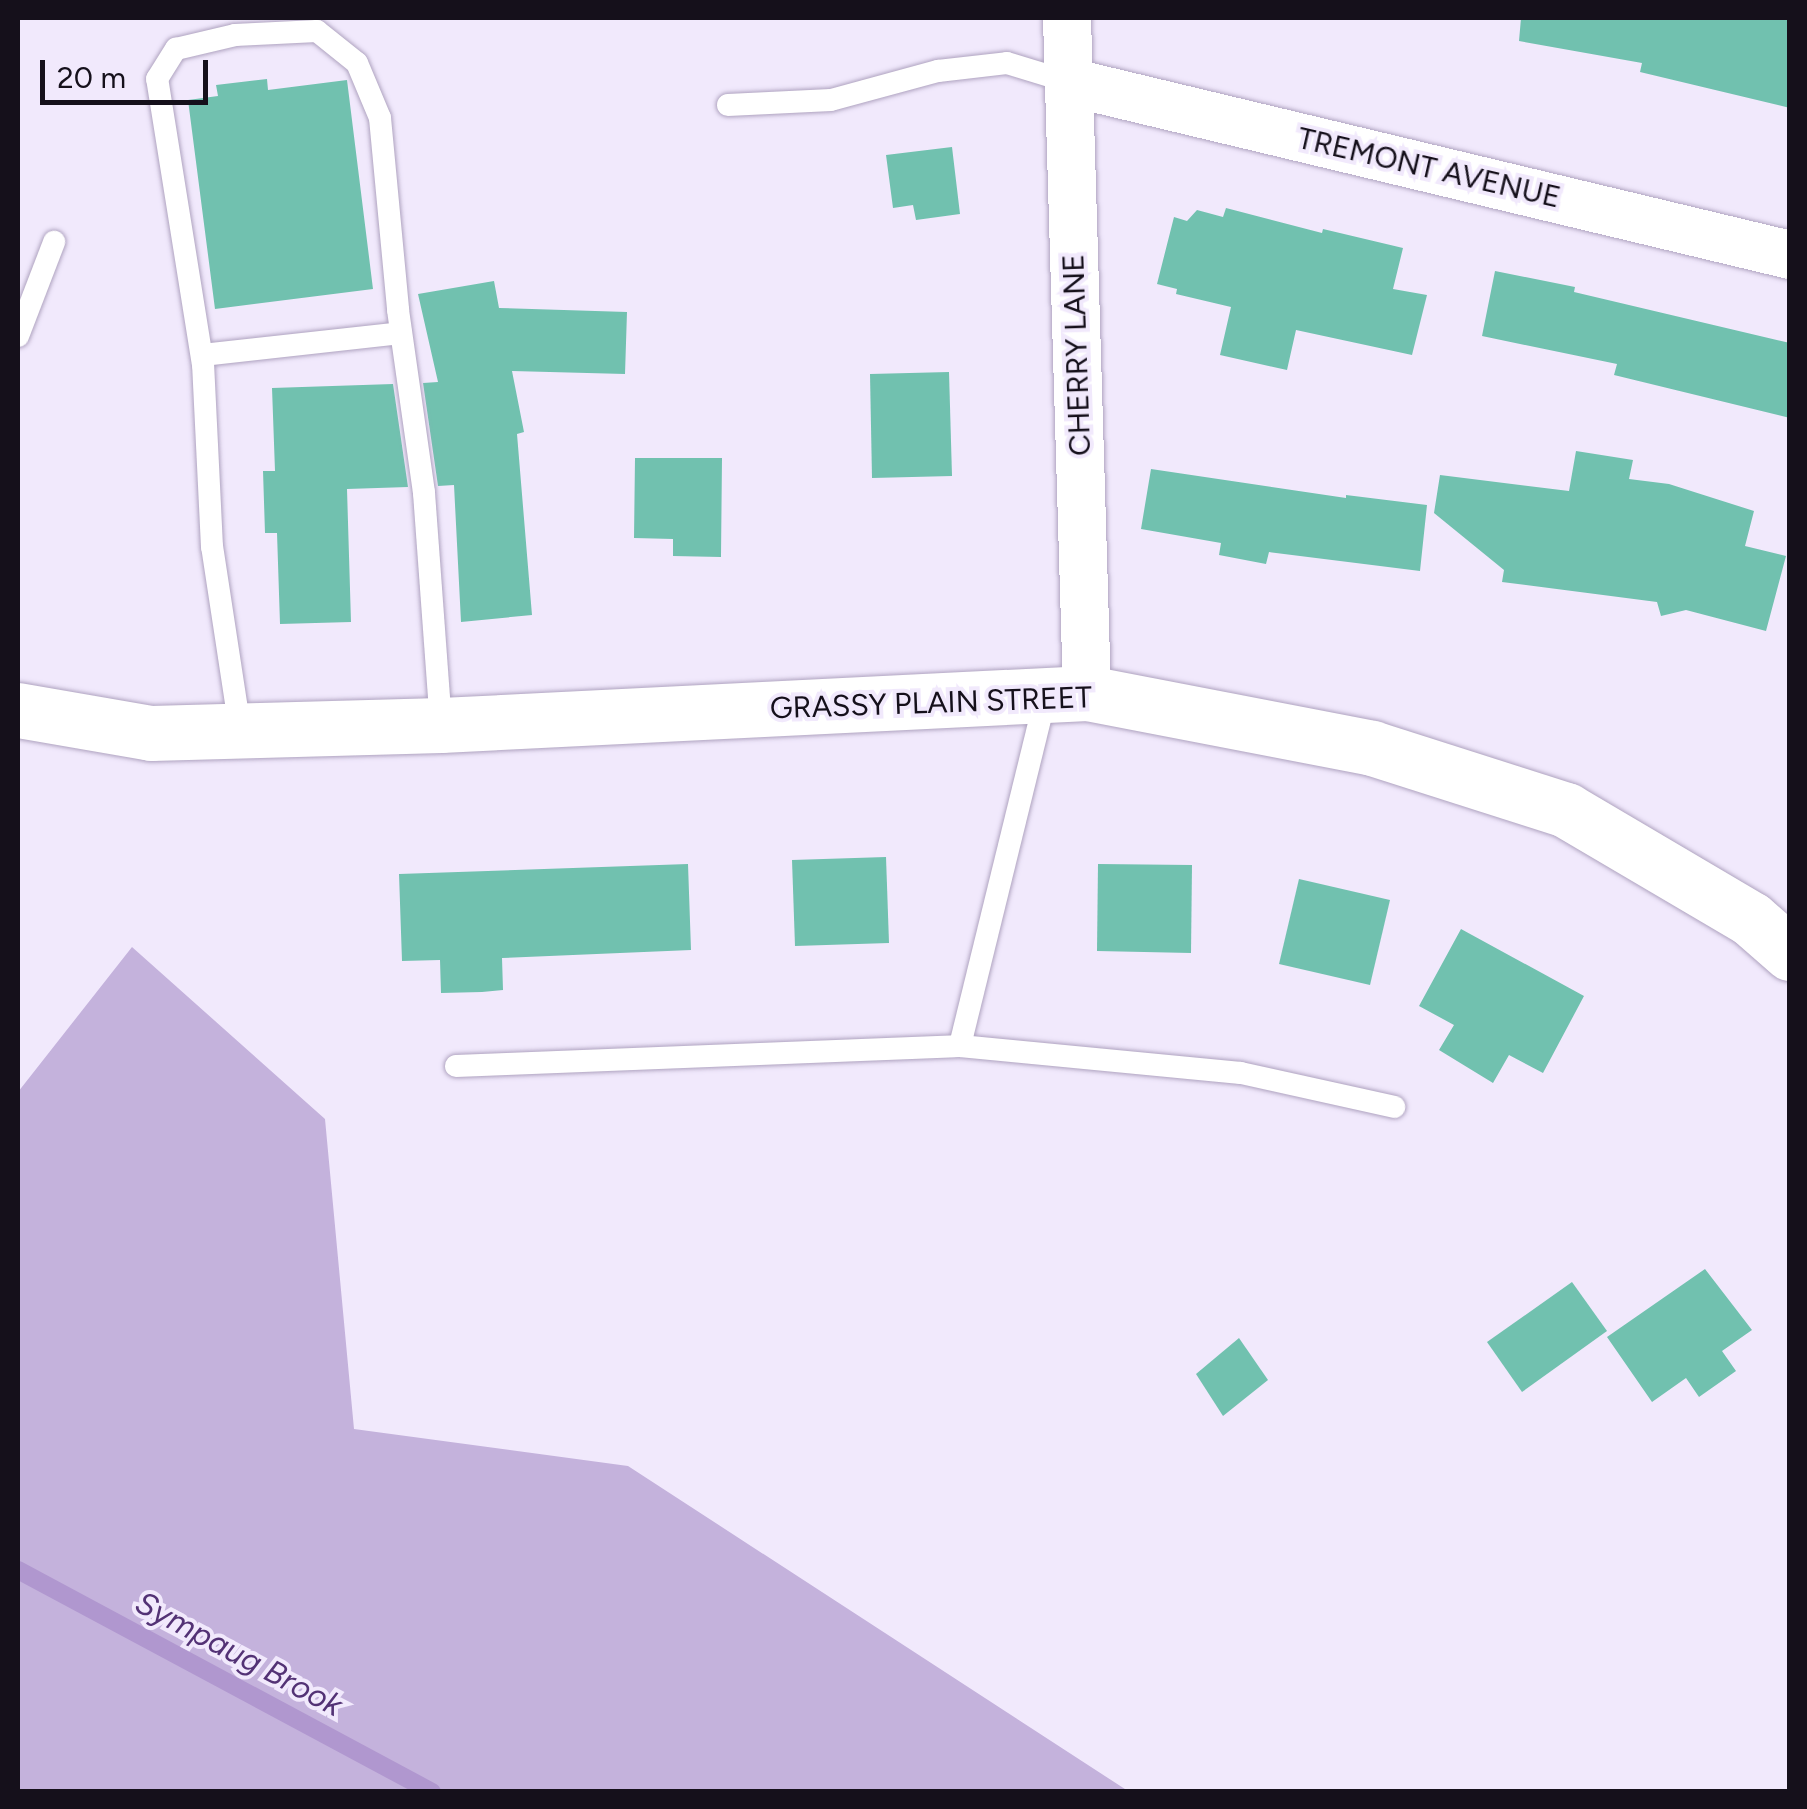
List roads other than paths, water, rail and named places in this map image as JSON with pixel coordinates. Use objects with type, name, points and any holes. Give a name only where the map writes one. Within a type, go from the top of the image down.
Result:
[{"type":"main road","name":"GRASSY PLAIN STREET","points":[[18,710],[150,733],[441,725],[1066,694],[1372,748],[1566,810],[1751,919],[1790,953]]},
{"type":"street","name":"CHERRY LANE","points":[[1066,18],[1066,694]]},
{"type":"street","name":"TREMONT AVENUE","points":[[1068,82],[1790,254]]},
{"type":"lane","points":[[240,731],[212,547],[202,355],[157,80],[176,49],[235,34],[317,31],[357,63],[380,118],[400,333],[424,493],[441,725]]},
{"type":"lane","points":[[728,104],[831,100],[938,70],[1008,63],[1068,82]]},
{"type":"lane","points":[[18,336],[54,242]]},
{"type":"lane","points":[[202,355],[400,333]]},
{"type":"lane","points":[[960,1046],[1066,694]]},
{"type":"lane","points":[[456,1066],[960,1046],[1241,1073],[1394,1108]]},
{"type":"waterway","name":"Sympaug Brook","points":[[18,1570],[432,1792]]}]
